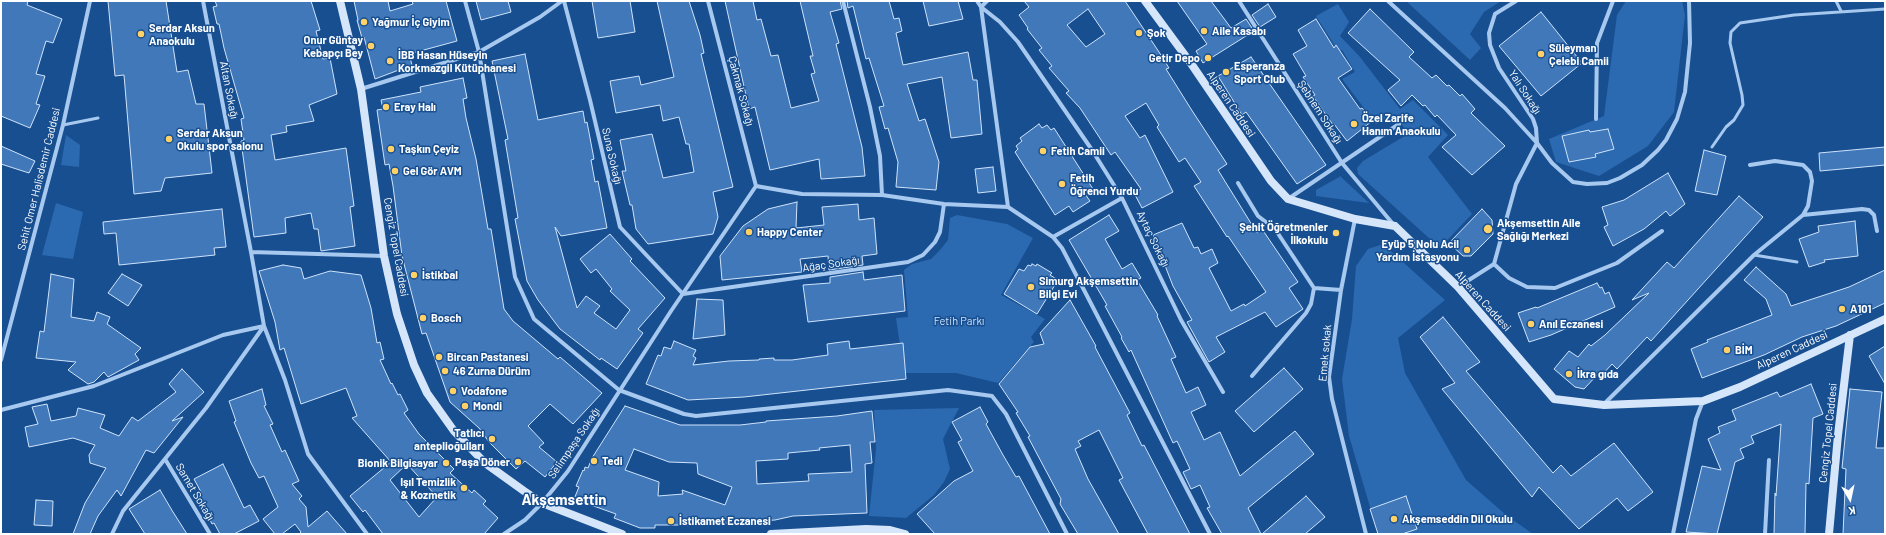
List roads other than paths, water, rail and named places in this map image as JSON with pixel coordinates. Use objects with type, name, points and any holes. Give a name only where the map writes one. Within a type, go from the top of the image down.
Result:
[{"type":"street","name":"Sehit Omer Halisdemir Caddesi","points":[[1,360],[63,125],[90,1]]},
{"type":"street","name":"Altan Sokağı","points":[[203,1],[264,326],[285,380],[308,454],[367,534]]},
{"type":"street","name":"Cengiz Topel Caddesi","points":[[340,1],[361,89],[384,256],[397,314],[414,364],[427,393],[454,432],[485,463],[542,503],[622,534]]},
{"type":"street","points":[[465,1],[479,52],[515,277],[534,319],[619,390],[684,414],[696,416],[948,390],[992,396],[1006,414],[1066,534]]},
{"type":"street","points":[[361,89],[479,52],[540,17],[563,1]]},
{"type":"street","name":"Suna Sokağı","points":[[563,1],[590,100],[620,227],[682,294]]},
{"type":"street","name":"Çakmak Sokağı","points":[[708,1],[756,186]]},
{"type":"street","points":[[843,1],[870,107],[880,156],[882,196]]},
{"type":"street","points":[[977,1],[981,7],[1008,207]]},
{"type":"street","points":[[981,7],[987,1]]},
{"type":"street","name":"Alperen Caddesi","points":[[1145,1],[1190,62],[1271,181],[1288,199]]},
{"type":"street","name":"Şebnem Sokağı","points":[[1239,1],[1342,163],[1395,226]]},
{"type":"street","points":[[1388,1],[1506,108],[1537,143],[1516,184],[1494,264],[1458,287]]},
{"type":"street","name":"Yalı Sokağı","points":[[1516,1],[1495,14],[1488,33],[1490,45],[1499,68],[1533,119],[1536,128],[1537,143],[1552,163],[1573,182],[1587,184],[1607,183],[1620,178],[1642,164],[1658,150],[1677,119],[1685,92],[1690,43],[1689,1]]},
{"type":"street","points":[[1596,118],[1597,43],[1613,1]]},
{"type":"street","name":"Aytaç Sokağı","points":[[981,7],[1000,22],[1018,42],[1092,150],[1122,198],[1181,320],[1203,361],[1223,392]]},
{"type":"street","points":[[1288,199],[1399,124]]},
{"type":"street","points":[[1604,405],[1754,255],[1804,215],[1808,206],[1812,182],[1810,172],[1803,165],[1775,161],[1750,165]]},
{"type":"street","points":[[1238,184],[1258,216],[1275,229],[1314,288],[1311,304],[1306,313],[1252,376]]},
{"type":"street","points":[[756,186],[802,194],[882,196],[944,204],[1008,207],[1053,237],[1062,248],[1210,534]]},
{"type":"street","name":"Selimpaşa Sokağı","points":[[504,534],[525,520],[542,503],[568,471],[682,294],[756,186]]},
{"type":"street","points":[[1053,237],[1122,198]]},
{"type":"street","points":[[1288,199],[1355,219],[1395,226]]},
{"type":"street","name":"Ağaç Sokağı","points":[[682,294],[908,262],[923,255],[935,242],[940,232],[944,204]]},
{"type":"street","points":[[1804,215],[1862,208],[1869,210],[1874,215],[1877,231]]},
{"type":"street","name":"Emek sokak","points":[[1355,219],[1341,290],[1329,377],[1332,399],[1366,534]]},
{"type":"street","name":"Alperen Caddesi","points":[[1395,226],[1458,287],[1554,399],[1604,405],[1703,400],[1740,387],[1885,319]]},
{"type":"street","points":[[1494,264],[1509,278],[1527,287],[1555,288],[1617,263],[1662,231]]},
{"type":"street","points":[[250,252],[384,256]]},
{"type":"street","points":[[1314,288],[1341,290]]},
{"type":"street","points":[[1,410],[94,386],[222,335],[264,326]]},
{"type":"street","points":[[112,534],[123,511],[206,408],[264,326]]},
{"type":"street","name":"Cengiz Topel Caddesi","points":[[1829,534],[1838,435],[1850,335]]},
{"type":"street","points":[[1673,534],[1696,419],[1703,400]]},
{"type":"street","name":"Samet Sokağı","points":[[165,459],[210,534]]},
{"type":"street","points":[[1765,534],[1769,460]]},
{"type":"street","points":[[771,534],[867,532],[890,530],[905,534]]},
{"type":"lane","points":[[1836,1],[1841,11]]},
{"type":"lane","points":[[1712,147],[1726,127],[1734,120],[1743,105],[1730,43],[1731,32],[1740,23],[1758,19],[1841,11],[1885,9]]},
{"type":"lane","points":[[63,125],[98,118]]},
{"type":"lane","points":[[1754,255],[1797,262]]},
{"type":"place","name":"Yağmur İç Giyim","points":[[364,22]]},
{"type":"place","name":"Aile Kasabı","points":[[1204,31]]},
{"type":"place","name":"Şok","points":[[1139,33]]},
{"type":"place","name":"Serdar Aksun Anaokulu","points":[[141,34]]},
{"type":"place","name":"Onur Güntay Kebapçı Bey","points":[[371,46]]},
{"type":"place","name":"Süleyman Çelebi Camii","points":[[1541,54]]},
{"type":"place","name":"Getir Depo","points":[[1208,58]]},
{"type":"place","name":"İBB Hasan Hüseyin Korkmazgil Kütüphanesi","points":[[390,61]]},
{"type":"place","name":"Esperanza Sport Club","points":[[1226,72]]},
{"type":"place","name":"Eray Halı","points":[[386,107]]},
{"type":"place","name":"Özel Zarife Hanım Anaokulu","points":[[1354,124]]},
{"type":"place","name":"Serdar Aksun Okulu spor salonu","points":[[169,139]]},
{"type":"place","name":"Taşkın Çeyiz","points":[[391,149]]},
{"type":"place","name":"Fetih Camii","points":[[1043,151]]},
{"type":"place","name":"Gel Gör AVM","points":[[395,171]]},
{"type":"place","name":"Fetih Öğrenci Yurdu","points":[[1062,184]]},
{"type":"place","name":"Akşemsettin Aile Sağlığı Merkezi","points":[[1488,229]]},
{"type":"place","name":"Happy Center","points":[[749,232]]},
{"type":"place","name":"Şehit Öğretmenler İlkokulu","points":[[1336,233]]},
{"type":"place","name":"Eyüp 5 Nolu Acil Yardım İstasyonu","points":[[1467,250]]},
{"type":"place","name":"İstikbal","points":[[414,275]]},
{"type":"place","name":"Simurg Akşemsettin Bilgi Evi","points":[[1031,287]]},
{"type":"place","name":"A101","points":[[1842,309]]},
{"type":"place","name":"Bosch","points":[[423,318]]},
{"type":"place","name":"Anıl Eczanesi","points":[[1531,324]]},
{"type":"place","name":"BİM","points":[[1727,350]]},
{"type":"place","name":"Bircan Pastanesi","points":[[439,357]]},
{"type":"place","name":"46 Zurna Dürüm","points":[[445,371]]},
{"type":"place","name":"İkra gıda","points":[[1569,374]]},
{"type":"place","name":"Vodafone","points":[[453,391]]},
{"type":"place","name":"Mondi","points":[[465,406]]},
{"type":"place","name":"Tatlıcı anteplioğulları","points":[[492,439]]},
{"type":"place","name":"Tedi","points":[[594,461]]},
{"type":"place","name":"Paşa Döner","points":[[518,462]]},
{"type":"place","name":"Bionik Bilgisayar","points":[[446,463]]},
{"type":"place","name":"Işıl Temizlik & Kozmetik","points":[[464,488]]},
{"type":"place","name":"Akşemseddin Dil Okulu","points":[[1394,519]]},
{"type":"place","name":"İstikamet Eczanesi","points":[[671,521]]},
{"type":"district","name":"Akşemsettin","points":[[564,500]]},
{"type":"park label","name":"Fetih Parkı","points":[[959,321]]}]
